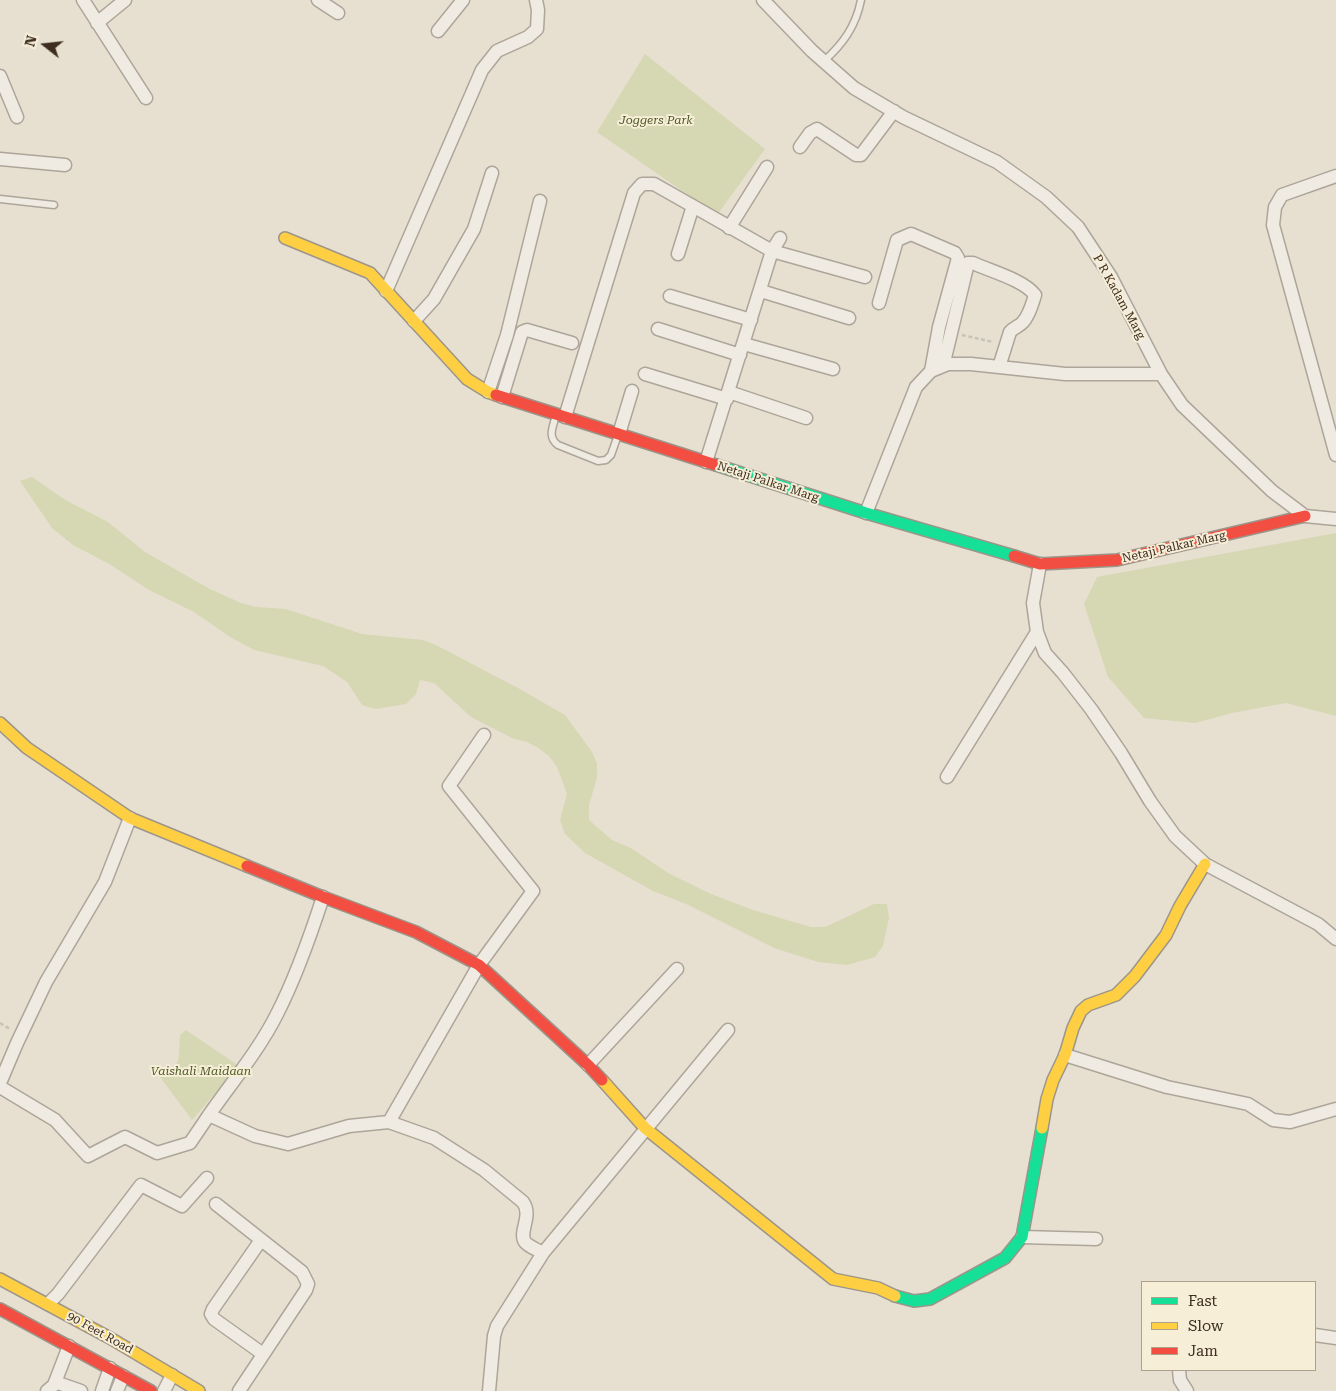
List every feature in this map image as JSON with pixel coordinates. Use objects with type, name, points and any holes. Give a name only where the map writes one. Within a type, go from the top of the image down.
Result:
[{"type":"street","points":[[83,0],[146,98]]},
{"type":"street","points":[[97,23],[125,0]]},
{"type":"street","points":[[318,0],[338,13]]},
{"type":"street","points":[[438,31],[462,0]]},
{"type":"street","points":[[386,291],[482,70],[498,51],[528,37],[537,29],[538,10],[536,0]]},
{"type":"street","name":"P R Kadam Marg","points":[[763,0],[812,51],[854,88],[894,111],[997,162],[1046,197],[1078,227],[1111,276],[1162,374],[1182,405],[1272,491],[1304,516]]},
{"type":"street","points":[[0,76],[17,117]]},
{"type":"street","points":[[800,146],[810,132],[817,129],[856,155],[861,155],[894,111]]},
{"type":"street","points":[[0,159],[65,165]]},
{"type":"street","points":[[729,228],[767,167]]},
{"type":"street","points":[[414,321],[434,299],[474,229],[492,173]]},
{"type":"street","points":[[1336,176],[1282,195],[1275,208],[1273,225],[1336,455]]},
{"type":"street","points":[[561,416],[634,193],[642,184],[654,184],[772,251],[865,277]]},
{"type":"street","points":[[488,392],[506,335],[540,201]]},
{"type":"street","points":[[678,254],[693,206]]},
{"type":"street","points":[[879,303],[897,240],[911,234],[955,254],[958,258],[939,327],[931,371]]},
{"type":"street","name":"Netaji Palkar Marg","points":[[285,238],[370,273],[467,379],[488,392],[866,513],[1040,564],[1117,560],[1304,516]]},
{"type":"street","points":[[706,462],[772,251],[780,238]]},
{"type":"street","points":[[943,366],[966,268],[968,263],[973,263],[1022,284],[1032,290],[1035,295],[1029,313],[1022,324],[1010,332],[999,367]]},
{"type":"street","points":[[761,291],[849,318]]},
{"type":"street","points":[[670,296],[751,320]]},
{"type":"street","points":[[658,329],[742,350],[834,369]]},
{"type":"street","points":[[502,396],[522,332],[527,330],[572,343]]},
{"type":"street","points":[[866,513],[916,387],[931,371],[943,366],[971,364],[1065,374],[1162,374]]},
{"type":"street","points":[[645,374],[806,418]]},
{"type":"street","points":[[619,434],[632,391]]},
{"type":"street","points":[[1304,516],[1336,519]]},
{"type":"street","points":[[1040,564],[1033,603],[1037,632],[1045,653],[1064,673],[1092,709],[1150,801],[1175,836],[1205,864],[1318,924],[1336,939]]},
{"type":"street","points":[[947,776],[1037,632]]},
{"type":"street","points":[[0,723],[27,748],[130,818],[324,897],[416,932],[479,965],[588,1064],[645,1128],[833,1279],[878,1288],[897,1297],[914,1301],[930,1299],[1005,1258],[1022,1237],[1047,1099],[1081,1011],[1088,1005],[1116,995],[1135,976],[1166,936],[1180,906],[1205,864]]},
{"type":"street","points":[[390,1122],[479,965],[533,891],[449,786],[484,735]]},
{"type":"street","points":[[0,1083],[17,1042],[46,982],[105,882],[130,818]]},
{"type":"street","points":[[0,1087],[55,1120],[88,1156],[125,1137],[158,1153],[190,1143],[264,1037],[277,1014],[302,960],[324,897]]},
{"type":"street","points":[[588,1064],[677,969]]},
{"type":"street","points":[[489,1391],[494,1336],[497,1326],[543,1253],[728,1030]]},
{"type":"street","points":[[1065,1055],[1167,1087],[1248,1104],[1273,1120],[1290,1122],[1336,1109]]},
{"type":"street","points":[[208,1115],[256,1136],[288,1144],[349,1126],[390,1122],[434,1138],[484,1170],[523,1202],[527,1208],[524,1238],[526,1244],[543,1253]]},
{"type":"street","points":[[36,1310],[58,1294],[142,1185],[182,1206],[206,1178]]},
{"type":"street","points":[[216,1204],[302,1272],[308,1284],[306,1290],[239,1391]]},
{"type":"street","points":[[1022,1237],[1096,1239]]},
{"type":"street","points":[[261,1240],[212,1309],[212,1314],[214,1319],[263,1354]]},
{"type":"street","name":"90 Feet Road","points":[[0,1279],[36,1310],[69,1346],[104,1350]]},
{"type":"street","name":"90 Feet Road","points":[[0,1309],[36,1310],[104,1350],[172,1375],[199,1391]]},
{"type":"street","points":[[1316,1335],[1336,1338]]},
{"type":"street","points":[[69,1346],[51,1386],[81,1391]]},
{"type":"street","name":"90 Feet Road","points":[[104,1350],[110,1368],[151,1391]]},
{"type":"street","points":[[102,1391],[110,1368]]},
{"type":"street","points":[[1180,1371],[1180,1380],[1187,1391]]},
{"type":"street","points":[[164,1391],[172,1375]]},
{"type":"street","points":[[117,1391],[123,1376]]},
{"type":"lane","points":[[824,61],[841,46],[851,30],[861,0]]},
{"type":"lane","points":[[0,200],[54,205]]},
{"type":"lane","points":[[561,416],[551,435],[554,442],[558,446],[598,461],[606,460],[611,455],[619,434]]},
{"type":"path","points":[[951,333],[1005,345]]},
{"type":"green space","name":"Joggers Park","points":[[645,54],[765,149],[717,215],[597,132]]},
{"type":"green space","points":[[32,477],[67,501],[108,522],[145,552],[210,589],[241,603],[256,607],[286,609],[362,634],[423,640],[518,688],[565,715],[592,752],[597,764],[597,778],[589,805],[589,820],[612,840],[631,848],[668,873],[711,894],[753,910],[811,927],[825,927],[874,904],[887,904],[889,918],[883,946],[875,957],[847,965],[818,962],[774,948],[686,904],[653,891],[585,853],[565,834],[560,820],[567,794],[557,767],[549,756],[537,747],[514,739],[471,717],[434,683],[420,680],[416,694],[406,704],[376,709],[362,705],[347,682],[323,666],[254,650],[230,637],[194,612],[149,590],[111,565],[73,545],[52,528],[20,481]]},
{"type":"green space","points":[[1336,533],[1336,716],[1286,703],[1232,713],[1195,723],[1144,718],[1108,677],[1084,604],[1097,577]]},
{"type":"green space","name":"Vaishali Maidaan","points":[[186,1030],[239,1066],[192,1120],[160,1077],[176,1065],[179,1056],[180,1035]]},
{"type":"traffic: fast","points":[[716,465],[866,513],[1014,556]]},
{"type":"traffic: fast","points":[[895,1296],[914,1301],[930,1299],[1005,1258],[1022,1237],[1042,1128]]},
{"type":"traffic: slow","points":[[285,238],[370,273],[467,379],[496,395]]},
{"type":"traffic: slow","points":[[0,723],[27,748],[130,818],[247,866]]},
{"type":"traffic: slow","points":[[1042,1128],[1047,1099],[1053,1080],[1065,1055],[1073,1028],[1081,1011],[1088,1005],[1116,995],[1135,976],[1166,935],[1180,906],[1205,864]]},
{"type":"traffic: slow","points":[[602,1080],[645,1128],[833,1279],[878,1288],[895,1296]]},
{"type":"traffic: slow","points":[[0,1279],[110,1338],[199,1391]]},
{"type":"traffic: jam","points":[[496,395],[716,465]]},
{"type":"traffic: jam","points":[[1014,556],[1040,564],[1117,560],[1305,516]]},
{"type":"traffic: jam","points":[[247,866],[416,932],[479,965],[602,1080]]},
{"type":"traffic: jam","points":[[0,1309],[151,1391]]}]
